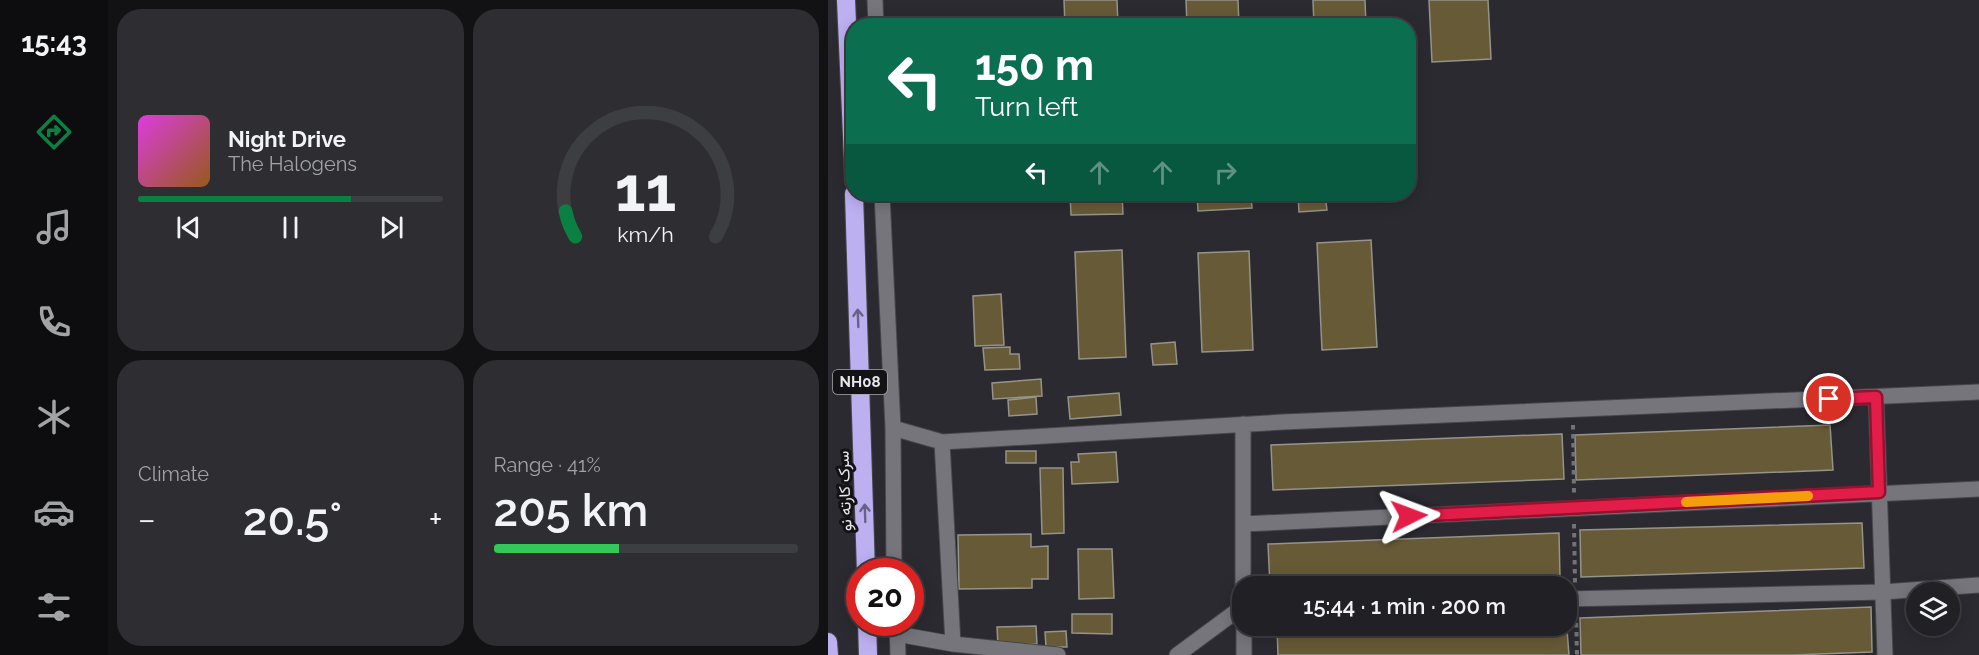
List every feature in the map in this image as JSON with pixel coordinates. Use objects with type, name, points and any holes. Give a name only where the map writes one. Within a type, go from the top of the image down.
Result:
[{"type":"highway","points":[[846,0],[847,18]]},
{"type":"highway","name":"سرک کارته نو","points":[[854,201],[866,558]]},
{"type":"highway","points":[[866,655],[867,636]]},
{"type":"highway","points":[[828,642],[829,655]]},
{"type":"street","points":[[875,0],[876,18]]},
{"type":"street","points":[[882,201],[893,428],[894,558]]},
{"type":"street","points":[[893,428],[942,442],[1243,424],[1979,392]]},
{"type":"street","points":[[1876,397],[1885,655]]},
{"type":"street","points":[[1243,424],[1243,576]]},
{"type":"street","points":[[942,442],[953,644]]},
{"type":"street","points":[[1244,524],[1979,489]]},
{"type":"street","points":[[1577,599],[1883,592],[1979,585]]},
{"type":"street","points":[[1177,655],[1232,614]]},
{"type":"street","points":[[897,636],[898,655]]},
{"type":"street","points":[[924,636],[953,644],[1058,655]]},
{"type":"street","points":[[1244,636],[1244,655]]},
{"type":"path","points":[[1571,576],[1574,507],[1573,409]]},
{"type":"path","points":[[1575,636],[1578,655]]},
{"type":"building","points":[[1064,0],[1117,0],[1118,18],[1065,18]]},
{"type":"building","points":[[1186,0],[1238,0],[1239,18],[1187,18]]},
{"type":"building","points":[[1313,0],[1365,0],[1366,18],[1314,18]]},
{"type":"building","points":[[1429,0],[1488,0],[1491,59],[1432,62]]},
{"type":"building","points":[[1070,201],[1122,201],[1123,214],[1071,215]]},
{"type":"building","points":[[1197,201],[1252,201],[1252,208],[1198,211]]},
{"type":"building","points":[[1298,201],[1326,201],[1327,210],[1299,212]]},
{"type":"building","points":[[1371,240],[1377,347],[1322,350],[1317,243]]},
{"type":"building","points":[[1122,250],[1126,357],[1079,359],[1075,252]]},
{"type":"building","points":[[1249,251],[1253,350],[1202,352],[1198,253]]},
{"type":"building","points":[[1001,294],[1004,345],[975,346],[973,296]]},
{"type":"building","points":[[1175,342],[1177,364],[1153,365],[1151,344]]},
{"type":"building","points":[[1010,347],[1010,354],[1019,354],[1020,369],[985,370],[983,348]]},
{"type":"building","points":[[1041,379],[1042,396],[993,399],[992,383]]},
{"type":"building","points":[[1119,393],[1121,415],[1070,419],[1068,397]]},
{"type":"building","points":[[1036,397],[1037,414],[1009,416],[1008,400]]},
{"type":"building","points":[[1830,425],[1833,470],[1576,480],[1575,435]]},
{"type":"building","points":[[1562,434],[1564,479],[1273,490],[1271,445]]},
{"type":"building","points":[[1006,451],[1036,451],[1036,463],[1006,463]]},
{"type":"building","points":[[1116,452],[1118,482],[1072,484],[1071,462],[1079,462],[1078,454]]},
{"type":"building","points":[[1040,468],[1063,468],[1064,533],[1042,534]]},
{"type":"building","points":[[1862,523],[1864,568],[1581,577],[1580,530]]},
{"type":"building","points":[[1559,533],[1560,576],[1270,576],[1268,544]]},
{"type":"building","points":[[1031,534],[1031,547],[1048,546],[1048,579],[1032,579],[1032,588],[959,589],[958,535]]},
{"type":"building","points":[[1078,549],[1112,549],[1114,598],[1079,599]]},
{"type":"building","points":[[1871,607],[1872,652],[1792,655],[1581,655],[1580,618]]},
{"type":"building","points":[[1072,614],[1112,614],[1112,634],[1072,633]]},
{"type":"building","points":[[1036,626],[1037,644],[998,646],[997,627]]},
{"type":"building","points":[[1066,631],[1067,647],[1046,647],[1045,632]]},
{"type":"building","points":[[1277,636],[1568,636],[1569,655],[1278,655]]},
{"type":"slow traffic","points":[[1686,502],[1808,496]]},
{"type":"route","points":[[1409,516],[1879,492],[1876,397],[1829,399]]}]
